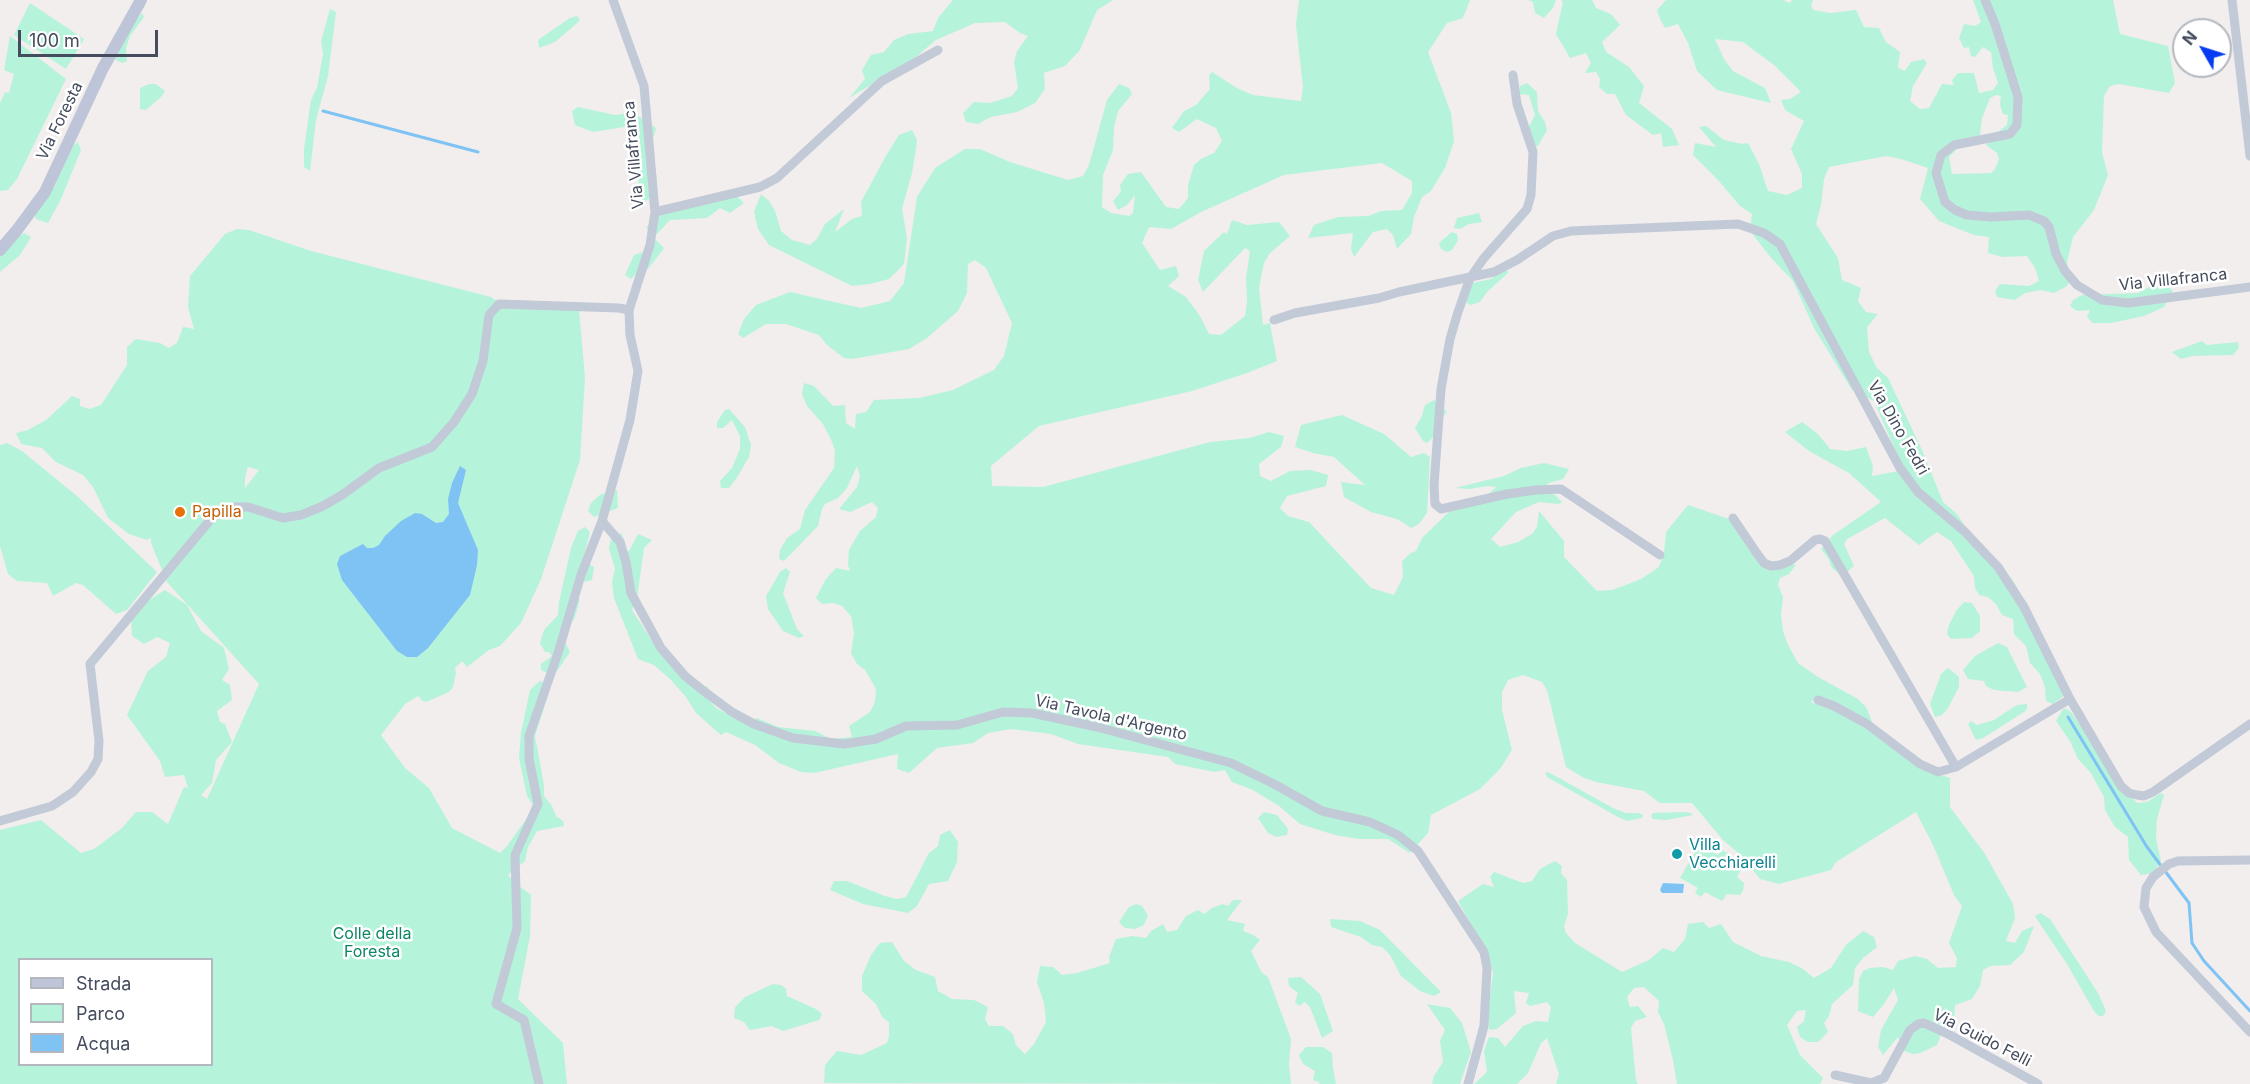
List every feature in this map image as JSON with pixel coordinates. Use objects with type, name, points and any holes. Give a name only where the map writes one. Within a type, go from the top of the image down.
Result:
[{"type":"main road","name":"Via Foresta","points":[[0,250],[45,192],[103,69],[141,0]]},
{"type":"street","name":"Via Villafranca","points":[[538,1084],[524,1020],[496,1004],[517,928],[515,855],[538,804],[529,759],[529,735],[558,652],[581,575],[602,521],[630,420],[638,371],[630,335],[629,310],[650,245],[656,212],[644,86],[613,0]]},
{"type":"street","name":"Via Villafranca","points":[[1985,0],[2018,97],[2017,125],[2010,134],[1954,145],[1941,155],[1936,173],[1945,202],[1955,210],[1967,215],[1991,217],[2029,215],[2044,221],[2049,227],[2056,254],[2065,271],[2077,285],[2102,300],[2128,303],[2250,287]]},
{"type":"street","points":[[2232,0],[2250,156]]},
{"type":"street","points":[[656,212],[760,187],[777,178],[882,81],[938,50]]},
{"type":"street","points":[[1513,75],[1517,104],[1533,152],[1531,195],[1527,209],[1484,258],[1470,278],[1450,339],[1441,389],[1435,504],[1441,509],[1507,494],[1561,489],[1660,555]]},
{"type":"street","name":"Via Dino Fedri","points":[[1274,320],[1295,313],[1379,298],[1494,272],[1553,236],[1571,231],[1738,224],[1764,233],[1780,244],[1900,468],[1918,492],[1964,531],[1998,567],[2024,607],[2070,699],[2121,786],[2129,793],[2137,795],[2144,796],[2153,792],[2250,724]]},
{"type":"street","points":[[0,822],[52,806],[73,792],[92,772],[98,759],[99,741],[90,664],[211,519],[235,507],[248,507],[283,518],[301,515],[342,495],[379,468],[432,447],[453,422],[471,394],[483,361],[489,315],[499,304],[629,310]]},
{"type":"street","points":[[1733,518],[1764,563],[1771,566],[1790,561],[1815,540],[1820,538],[1825,541],[1956,767]]},
{"type":"street","name":"Via Tavola d'Argento","points":[[602,521],[620,543],[626,561],[630,593],[661,648],[698,687],[732,712],[754,724],[793,738],[844,744],[876,739],[906,726],[957,725],[1003,712],[1032,713],[1097,727],[1231,763],[1322,811],[1370,822],[1398,835],[1418,851],[1484,952],[1487,979],[1484,1026],[1468,1084]]},
{"type":"street","points":[[1818,700],[1867,724],[1932,770],[1946,772],[2070,699]]},
{"type":"street","points":[[2250,860],[2178,861],[2169,864],[2153,877],[2146,888],[2144,907],[2156,933],[2250,1032]]},
{"type":"street","name":"Via Guido Felli","points":[[1835,1075],[1871,1083],[1884,1078],[1910,1030],[1924,1023],[2038,1084]]},
{"type":"green space","points":[[953,0],[1113,0],[1097,10],[1080,50],[1065,66],[1044,73],[1045,89],[1035,103],[1017,112],[991,117],[978,124],[966,122],[963,113],[974,102],[990,103],[1012,96],[1018,88],[1014,62],[1017,51],[1028,36],[1005,22],[975,23],[936,40],[911,61],[849,98],[865,79],[862,70],[871,55],[884,52],[894,40],[908,34],[933,31],[938,18]]},
{"type":"green space","points":[[1299,0],[1470,0],[1463,18],[1447,23],[1428,52],[1451,113],[1454,141],[1445,168],[1431,191],[1422,197],[1414,217],[1411,234],[1397,249],[1393,235],[1387,229],[1373,232],[1354,257],[1351,249],[1353,233],[1308,238],[1314,225],[1338,217],[1368,216],[1381,211],[1402,210],[1412,193],[1412,181],[1382,163],[1284,175],[1201,212],[1171,229],[1149,227],[1142,243],[1160,270],[1176,266],[1179,276],[1168,286],[1186,297],[1200,316],[1209,334],[1221,335],[1245,316],[1246,278],[1250,251],[1245,248],[1203,292],[1198,280],[1204,251],[1224,232],[1227,234],[1232,220],[1247,225],[1279,222],[1290,236],[1270,253],[1264,263],[1259,288],[1263,325],[1270,323],[1277,361],[1192,391],[1039,426],[991,466],[992,486],[1043,487],[1210,442],[1250,438],[1269,432],[1284,436],[1281,447],[1259,464],[1260,476],[1271,481],[1290,471],[1311,470],[1328,475],[1326,486],[1287,496],[1280,508],[1288,516],[1309,522],[1371,588],[1394,595],[1403,577],[1402,561],[1416,551],[1422,538],[1454,507],[1489,494],[1496,487],[1455,488],[1504,476],[1521,468],[1544,463],[1569,469],[1563,479],[1549,483],[1541,490],[1554,494],[1562,502],[1559,504],[1539,502],[1516,512],[1491,539],[1500,547],[1518,542],[1532,534],[1537,527],[1539,511],[1564,541],[1564,557],[1597,591],[1612,590],[1631,583],[1659,567],[1664,553],[1666,532],[1688,505],[1729,519],[1760,562],[1796,565],[1789,574],[1780,578],[1778,585],[1783,597],[1781,615],[1788,645],[1798,663],[1858,699],[1866,707],[1873,724],[1815,698],[1811,702],[1833,710],[1874,733],[1922,770],[1950,778],[1950,807],[1985,854],[2013,904],[2015,918],[2006,941],[2015,943],[2022,931],[2034,926],[2024,952],[2010,965],[1990,966],[1983,970],[1980,986],[1972,999],[1955,1005],[1954,1021],[1942,1032],[1937,1045],[1913,1054],[1904,1051],[1898,1037],[1883,1055],[1878,1047],[1881,1030],[1898,1000],[1894,988],[1873,1017],[1858,1011],[1859,979],[1863,971],[1883,967],[1893,970],[1898,961],[1915,956],[1927,959],[1938,968],[1956,967],[1957,958],[1949,943],[1962,906],[1954,895],[1916,812],[1836,862],[1831,870],[1779,884],[1760,879],[1742,856],[1723,840],[1692,803],[1660,803],[1644,791],[1596,782],[1566,767],[1547,690],[1542,682],[1523,675],[1508,680],[1502,692],[1502,710],[1512,750],[1500,769],[1480,789],[1431,815],[1428,833],[1410,853],[1388,839],[1359,839],[1335,835],[1300,824],[1279,806],[1253,790],[1232,782],[1225,770],[1215,772],[1175,764],[1168,757],[1078,744],[1051,734],[1011,729],[988,733],[973,743],[937,748],[909,773],[897,769],[898,754],[814,773],[801,772],[779,763],[755,745],[726,732],[721,735],[696,713],[670,679],[654,665],[638,659],[614,598],[612,582],[615,569],[609,549],[611,538],[621,533],[625,542],[625,551],[629,551],[638,534],[652,540],[644,548],[637,598],[632,610],[661,655],[694,686],[708,687],[710,701],[716,708],[745,723],[757,718],[778,727],[815,731],[831,739],[852,737],[849,726],[870,712],[875,702],[876,689],[865,670],[857,664],[851,653],[854,633],[851,616],[842,606],[834,603],[822,604],[816,598],[826,579],[836,568],[850,571],[849,550],[860,531],[876,517],[878,508],[872,502],[850,512],[839,509],[857,487],[860,476],[857,466],[847,488],[838,498],[825,504],[818,526],[784,561],[779,559],[780,550],[787,538],[800,529],[805,510],[834,468],[835,451],[832,442],[823,424],[807,406],[802,394],[804,383],[814,386],[833,406],[845,405],[846,423],[855,429],[856,414],[866,412],[874,400],[919,398],[953,390],[994,370],[1004,356],[1012,323],[986,268],[975,260],[968,264],[967,293],[958,311],[927,338],[909,349],[852,359],[844,358],[827,345],[819,335],[786,324],[766,324],[743,338],[738,334],[744,319],[756,305],[790,292],[861,308],[890,301],[904,283],[917,197],[935,168],[965,149],[980,149],[1010,162],[1068,180],[1083,176],[1089,165],[1107,100],[1119,84],[1129,88],[1132,94],[1118,111],[1114,127],[1113,150],[1103,175],[1102,207],[1111,213],[1129,216],[1133,213],[1135,195],[1127,205],[1118,210],[1113,201],[1121,192],[1120,185],[1128,174],[1141,172],[1166,207],[1179,209],[1188,198],[1188,185],[1194,165],[1214,153],[1222,141],[1216,128],[1197,119],[1179,132],[1172,128],[1184,111],[1196,105],[1210,89],[1209,75],[1212,72],[1253,95],[1301,101],[1303,87],[1296,25]]},
{"type":"green space","points":[[1528,0],[1556,0],[1553,8],[1544,18],[1535,13],[1533,2]]},
{"type":"green space","points":[[1561,0],[1592,0],[1596,8],[1611,14],[1620,25],[1602,42],[1606,52],[1629,67],[1644,86],[1639,103],[1672,129],[1679,145],[1663,147],[1661,133],[1653,135],[1626,115],[1615,94],[1607,94],[1599,87],[1600,79],[1596,72],[1585,73],[1591,63],[1586,53],[1570,58],[1556,34],[1563,2]]},
{"type":"green space","points":[[1666,0],[1783,0],[1790,3],[1792,0],[1813,0],[1811,6],[1813,10],[1831,13],[1856,10],[1864,27],[1879,28],[1886,42],[1900,52],[1898,68],[1905,71],[1911,62],[1924,59],[1927,63],[1913,86],[1910,101],[1920,109],[1929,108],[1942,84],[1954,85],[1952,80],[1958,73],[1974,73],[1979,93],[1993,90],[1998,83],[1991,52],[1983,47],[1975,57],[1971,56],[1969,47],[1964,48],[1959,38],[1964,24],[1975,26],[1981,22],[1973,0],[2113,0],[2120,34],[2168,46],[2172,78],[2175,83],[2169,93],[2119,84],[2110,86],[2104,96],[2102,152],[2108,175],[2094,210],[2073,237],[2067,262],[2070,280],[2067,286],[2054,293],[2041,290],[2025,293],[2015,300],[1997,297],[1995,291],[2000,284],[2029,286],[2039,281],[2035,268],[2027,256],[2003,257],[1988,253],[1989,237],[1974,235],[1939,221],[1920,199],[1928,168],[1901,159],[1886,156],[1829,167],[1824,179],[1816,224],[1838,258],[1842,280],[1861,288],[1858,301],[1866,312],[1878,314],[1867,327],[1869,352],[1877,368],[1888,378],[1922,450],[1943,502],[1957,514],[1993,568],[2012,579],[2018,590],[2066,694],[2053,704],[2046,701],[2045,687],[2040,674],[2030,663],[2026,646],[2014,634],[2013,619],[2002,615],[1996,604],[1988,597],[1979,595],[1975,588],[1974,576],[1951,541],[1937,532],[1919,545],[1885,518],[1847,539],[1844,544],[1854,566],[1842,576],[1832,568],[1821,549],[1833,535],[1881,502],[1849,473],[1809,451],[1785,432],[1802,422],[1818,434],[1830,449],[1847,451],[1866,447],[1873,466],[1872,476],[1904,470],[1874,401],[1852,390],[1814,328],[1793,281],[1750,231],[1752,214],[1740,206],[1693,155],[1695,143],[1716,147],[1699,127],[1706,126],[1724,140],[1748,143],[1759,164],[1768,191],[1787,195],[1802,188],[1802,174],[1791,149],[1804,121],[1785,110],[1781,100],[1790,99],[1801,92],[1774,65],[1743,42],[1715,39],[1724,59],[1733,71],[1765,88],[1771,103],[1717,90],[1697,71],[1688,43],[1678,24],[1665,28],[1657,10]],"holes":[[[1996,95],[2001,96],[2000,105],[2003,114],[2008,115],[2007,125],[1986,145],[1997,153],[1999,159],[1995,169],[1991,173],[1952,174],[1949,157],[1957,149],[1980,135],[1982,118],[1990,98]]]},
{"type":"green space","points":[[30,3],[84,39],[66,69],[14,35]]},
{"type":"green space","points":[[330,9],[336,12],[328,76],[316,120],[310,171],[304,167],[304,149],[311,100],[317,88],[323,54],[321,41]]},
{"type":"green space","points":[[142,13],[144,17],[130,36],[126,48],[127,61],[122,63],[114,59],[131,26]]},
{"type":"green space","points":[[577,16],[580,20],[555,42],[539,48],[538,40],[570,18]]},
{"type":"green space","points":[[10,36],[66,79],[17,179],[8,190],[0,191],[0,103],[5,92],[9,93],[14,74],[4,70]]},
{"type":"green space","points":[[1527,83],[1537,92],[1538,111],[1547,130],[1538,146],[1534,147],[1527,131],[1535,115],[1529,95],[1519,94],[1520,86]]},
{"type":"green space","points":[[156,84],[165,91],[146,110],[140,109],[140,88]]},
{"type":"green space","points":[[578,107],[615,115],[634,113],[656,128],[651,146],[657,178],[649,199],[639,204],[637,132],[630,126],[593,132],[575,125],[572,111]]},
{"type":"green space","points":[[912,130],[917,140],[912,173],[902,209],[907,238],[904,264],[889,279],[852,286],[769,245],[758,229],[754,212],[761,194],[775,211],[781,231],[792,240],[810,245],[817,239],[825,224],[844,209],[835,232],[852,219],[862,216],[861,202],[887,154],[899,135]]},
{"type":"green space","points":[[78,142],[81,150],[61,199],[48,223],[36,219],[34,214],[55,186],[69,148]]},
{"type":"green space","points":[[735,194],[744,203],[730,213],[720,208],[707,218],[670,220],[656,235],[646,228],[655,215]]},
{"type":"green space","points":[[1479,213],[1482,222],[1469,224],[1460,229],[1454,228],[1457,218]]},
{"type":"green space","name":"Colle della Foresta","points":[[237,229],[249,230],[311,251],[491,297],[505,307],[579,310],[585,377],[580,460],[541,579],[521,623],[500,646],[489,650],[467,667],[462,661],[455,668],[453,687],[449,692],[426,702],[418,696],[405,704],[381,735],[405,768],[429,788],[452,828],[500,853],[527,818],[533,805],[527,796],[519,758],[521,733],[530,690],[540,681],[548,684],[550,689],[535,736],[544,796],[556,816],[563,821],[564,826],[537,831],[528,847],[525,861],[508,875],[531,895],[530,936],[518,999],[563,1043],[567,1084],[0,1084],[0,830],[41,820],[81,853],[94,849],[122,828],[136,812],[152,812],[168,824],[184,787],[188,788],[184,775],[165,777],[160,761],[127,715],[148,671],[166,657],[170,643],[157,637],[144,644],[132,636],[131,619],[146,602],[165,590],[187,605],[201,631],[224,648],[229,669],[222,680],[230,685],[232,700],[217,711],[220,722],[225,724],[232,742],[216,760],[212,783],[201,795],[207,799],[259,684],[167,582],[151,538],[147,540],[129,534],[108,518],[93,487],[83,475],[56,462],[42,448],[21,444],[16,433],[28,430],[46,420],[72,396],[80,399],[80,406],[89,409],[101,405],[127,365],[127,347],[136,339],[160,343],[169,348],[177,343],[183,327],[194,329],[188,307],[190,276],[225,234]],"holes":[[[248,467],[259,470],[245,488]]]},
{"type":"green space","points":[[1452,232],[1457,234],[1458,240],[1452,250],[1447,252],[1441,249],[1439,243]]},
{"type":"green space","points":[[24,233],[31,237],[20,255],[0,272],[0,255]]},
{"type":"green space","points":[[656,240],[664,248],[648,269],[631,279],[625,275],[634,255],[644,252]]},
{"type":"green space","points":[[1502,269],[1509,272],[1487,292],[1480,302],[1471,305],[1467,303],[1464,294],[1468,284],[1491,279]]},
{"type":"green space","points":[[2162,280],[2173,291],[2164,307],[2144,316],[2111,323],[2093,323],[2087,317],[2090,310],[2077,311],[2070,306],[2073,300],[2082,295],[2138,293]]},
{"type":"green space","points":[[2202,341],[2207,345],[2238,342],[2239,348],[2233,355],[2193,356],[2181,359],[2172,352]]},
{"type":"green space","points":[[1434,400],[1447,412],[1434,425],[1436,434],[1427,443],[1423,441],[1415,428],[1425,405]]},
{"type":"green space","points":[[729,409],[745,427],[751,445],[749,457],[736,479],[729,488],[721,488],[720,481],[732,468],[740,449],[740,436],[732,420],[723,428],[717,428],[717,422],[725,410]]},
{"type":"green space","points":[[1342,415],[1384,434],[1411,457],[1424,453],[1430,457],[1427,513],[1419,524],[1411,528],[1397,519],[1371,512],[1344,497],[1341,482],[1365,485],[1334,457],[1295,447],[1301,425]]},
{"type":"green space","points":[[7,443],[22,451],[77,496],[157,572],[127,610],[116,614],[83,585],[76,583],[53,596],[47,583],[17,581],[8,574],[0,546],[0,445]]},
{"type":"green space","points":[[617,490],[618,508],[594,517],[588,511],[591,503],[601,494]]},
{"type":"green space","points":[[585,527],[590,532],[583,560],[594,567],[592,580],[579,583],[572,599],[580,599],[574,620],[562,624],[561,634],[570,652],[552,675],[541,670],[541,664],[552,656],[549,652],[545,652],[540,643],[544,630],[558,615],[571,548],[578,531]]},
{"type":"green space","points":[[786,568],[790,572],[783,593],[797,629],[804,636],[799,638],[783,631],[768,609],[766,596],[780,572]]},
{"type":"green space","points":[[1964,602],[1972,603],[1980,616],[1980,631],[1972,638],[1951,639],[1947,634],[1949,625]]},
{"type":"green space","points":[[1998,643],[2007,647],[2027,687],[2018,692],[1994,690],[1986,686],[1984,681],[1968,679],[1963,670],[1975,656]]},
{"type":"green space","points":[[1948,668],[1959,677],[1959,687],[1948,708],[1942,715],[1935,717],[1930,704],[1941,674]]},
{"type":"green space","points":[[2027,704],[2024,712],[1976,740],[1968,724],[1971,721],[1977,725],[1994,720],[2017,705]]},
{"type":"green space","points":[[2064,708],[2070,711],[2098,748],[2120,785],[2137,803],[2147,802],[2161,793],[2164,795],[2157,819],[2156,839],[2161,861],[2153,873],[2141,875],[2129,860],[2128,837],[2115,827],[2105,810],[2104,797],[2091,773],[2078,759],[2070,741],[2056,721]]},
{"type":"green space","points":[[1548,772],[1615,809],[1626,813],[1638,813],[1643,815],[1642,818],[1627,821],[1618,817],[1547,777],[1545,773]]},
{"type":"green space","points":[[1264,812],[1277,815],[1288,829],[1287,835],[1276,837],[1268,833],[1258,818]]},
{"type":"green space","points":[[1684,812],[1693,815],[1666,820],[1653,819],[1651,816],[1653,813]]},
{"type":"green space","points":[[950,830],[958,842],[957,862],[948,881],[929,884],[917,906],[908,913],[863,904],[830,890],[834,881],[847,881],[885,896],[897,899],[906,897],[929,853],[938,846],[940,835]]},
{"type":"green space","points":[[1699,845],[1718,855],[1721,850],[1728,853],[1725,859],[1742,868],[1737,877],[1744,883],[1740,895],[1727,894],[1722,901],[1705,892],[1701,897],[1695,893],[1698,888],[1680,878]]},
{"type":"green space","points":[[1555,861],[1562,866],[1561,873],[1567,880],[1568,914],[1564,926],[1566,933],[1575,943],[1622,972],[1649,960],[1663,948],[1674,952],[1685,939],[1688,924],[1703,922],[1709,928],[1721,924],[1733,942],[1761,956],[1789,962],[1814,978],[1831,968],[1846,945],[1863,931],[1874,937],[1877,947],[1855,968],[1853,985],[1832,1004],[1829,1016],[1824,1023],[1828,1032],[1818,1042],[1808,1042],[1800,1037],[1797,1027],[1804,1021],[1806,1010],[1797,1011],[1787,1025],[1800,1055],[1823,1078],[1820,1084],[1677,1084],[1664,1024],[1658,1012],[1659,1001],[1644,987],[1634,988],[1627,997],[1630,1007],[1638,1006],[1647,1017],[1635,1021],[1631,1028],[1638,1084],[1556,1084],[1559,1074],[1547,1038],[1541,1043],[1528,1073],[1517,1084],[1474,1084],[1487,1072],[1484,1051],[1489,1037],[1498,1038],[1505,1047],[1523,1026],[1536,1021],[1548,1022],[1551,1007],[1547,1002],[1530,1006],[1526,1003],[1529,993],[1514,991],[1516,1013],[1497,1029],[1489,1030],[1488,1012],[1493,973],[1487,953],[1458,901],[1483,884],[1494,887],[1490,877],[1494,872],[1523,883],[1532,881],[1540,869]]},
{"type":"green space","points":[[1233,900],[1242,900],[1227,920],[1245,924],[1243,931],[1260,940],[1251,951],[1262,973],[1268,977],[1291,1039],[1289,1064],[1291,1084],[824,1083],[825,1065],[837,1051],[861,1055],[887,1043],[889,1022],[882,1017],[876,1004],[862,991],[862,976],[871,955],[880,943],[892,942],[904,961],[916,970],[935,977],[938,991],[952,999],[974,1000],[988,1007],[985,1019],[989,1026],[1003,1026],[1013,1034],[1016,1045],[1025,1054],[1034,1044],[1046,1022],[1044,1003],[1037,982],[1040,966],[1053,967],[1062,975],[1110,963],[1109,957],[1116,939],[1132,936],[1146,938],[1151,931],[1163,924],[1167,932],[1177,930],[1186,916],[1198,910],[1204,914],[1223,904],[1228,906]]},
{"type":"green space","points":[[1136,904],[1142,906],[1148,915],[1144,925],[1135,929],[1125,928],[1119,922],[1129,907]]},
{"type":"green space","points":[[2041,913],[2050,919],[2098,993],[2106,1011],[2103,1016],[2099,1016],[2094,1011],[2067,964],[2035,916]]},
{"type":"green space","points":[[1330,919],[1360,921],[1380,930],[1441,992],[1434,996],[1420,991],[1401,976],[1390,955],[1382,947],[1331,927]]},
{"type":"green space","points":[[1301,977],[1320,994],[1333,1031],[1322,1038],[1310,1007],[1305,1002],[1299,1006],[1295,1002],[1298,993],[1289,986],[1288,978]]},
{"type":"green space","points":[[773,984],[781,985],[786,989],[787,996],[816,1009],[822,1014],[819,1020],[783,1031],[772,1026],[750,1030],[744,1022],[734,1018],[735,1007],[745,997]]},
{"type":"green space","points":[[1427,1004],[1450,1008],[1462,1023],[1471,1052],[1460,1084],[1432,1084],[1443,1062],[1440,1041],[1445,1030]]},
{"type":"green space","points":[[1306,1047],[1323,1047],[1332,1053],[1336,1084],[1320,1084],[1313,1080],[1315,1071],[1303,1064],[1299,1055]]},
{"type":"water","points":[[460,466],[466,470],[458,503],[478,550],[470,595],[428,648],[417,657],[407,657],[397,651],[342,580],[337,564],[340,556],[363,544],[367,548],[379,545],[401,521],[415,513],[422,514],[436,523],[443,522],[449,514],[448,499]]},
{"type":"water","points":[[1663,883],[1684,884],[1683,893],[1662,893],[1660,890]]},
{"type":"waterway","points":[[323,111],[478,152]]},
{"type":"waterway","points":[[2068,717],[2147,847],[2189,903],[2192,943],[2204,961],[2250,1011]]},
{"type":"place","name":"Papilla","points":[[180,512]]},
{"type":"place","name":"Villa Vecchiarelli","points":[[1677,854]]}]
